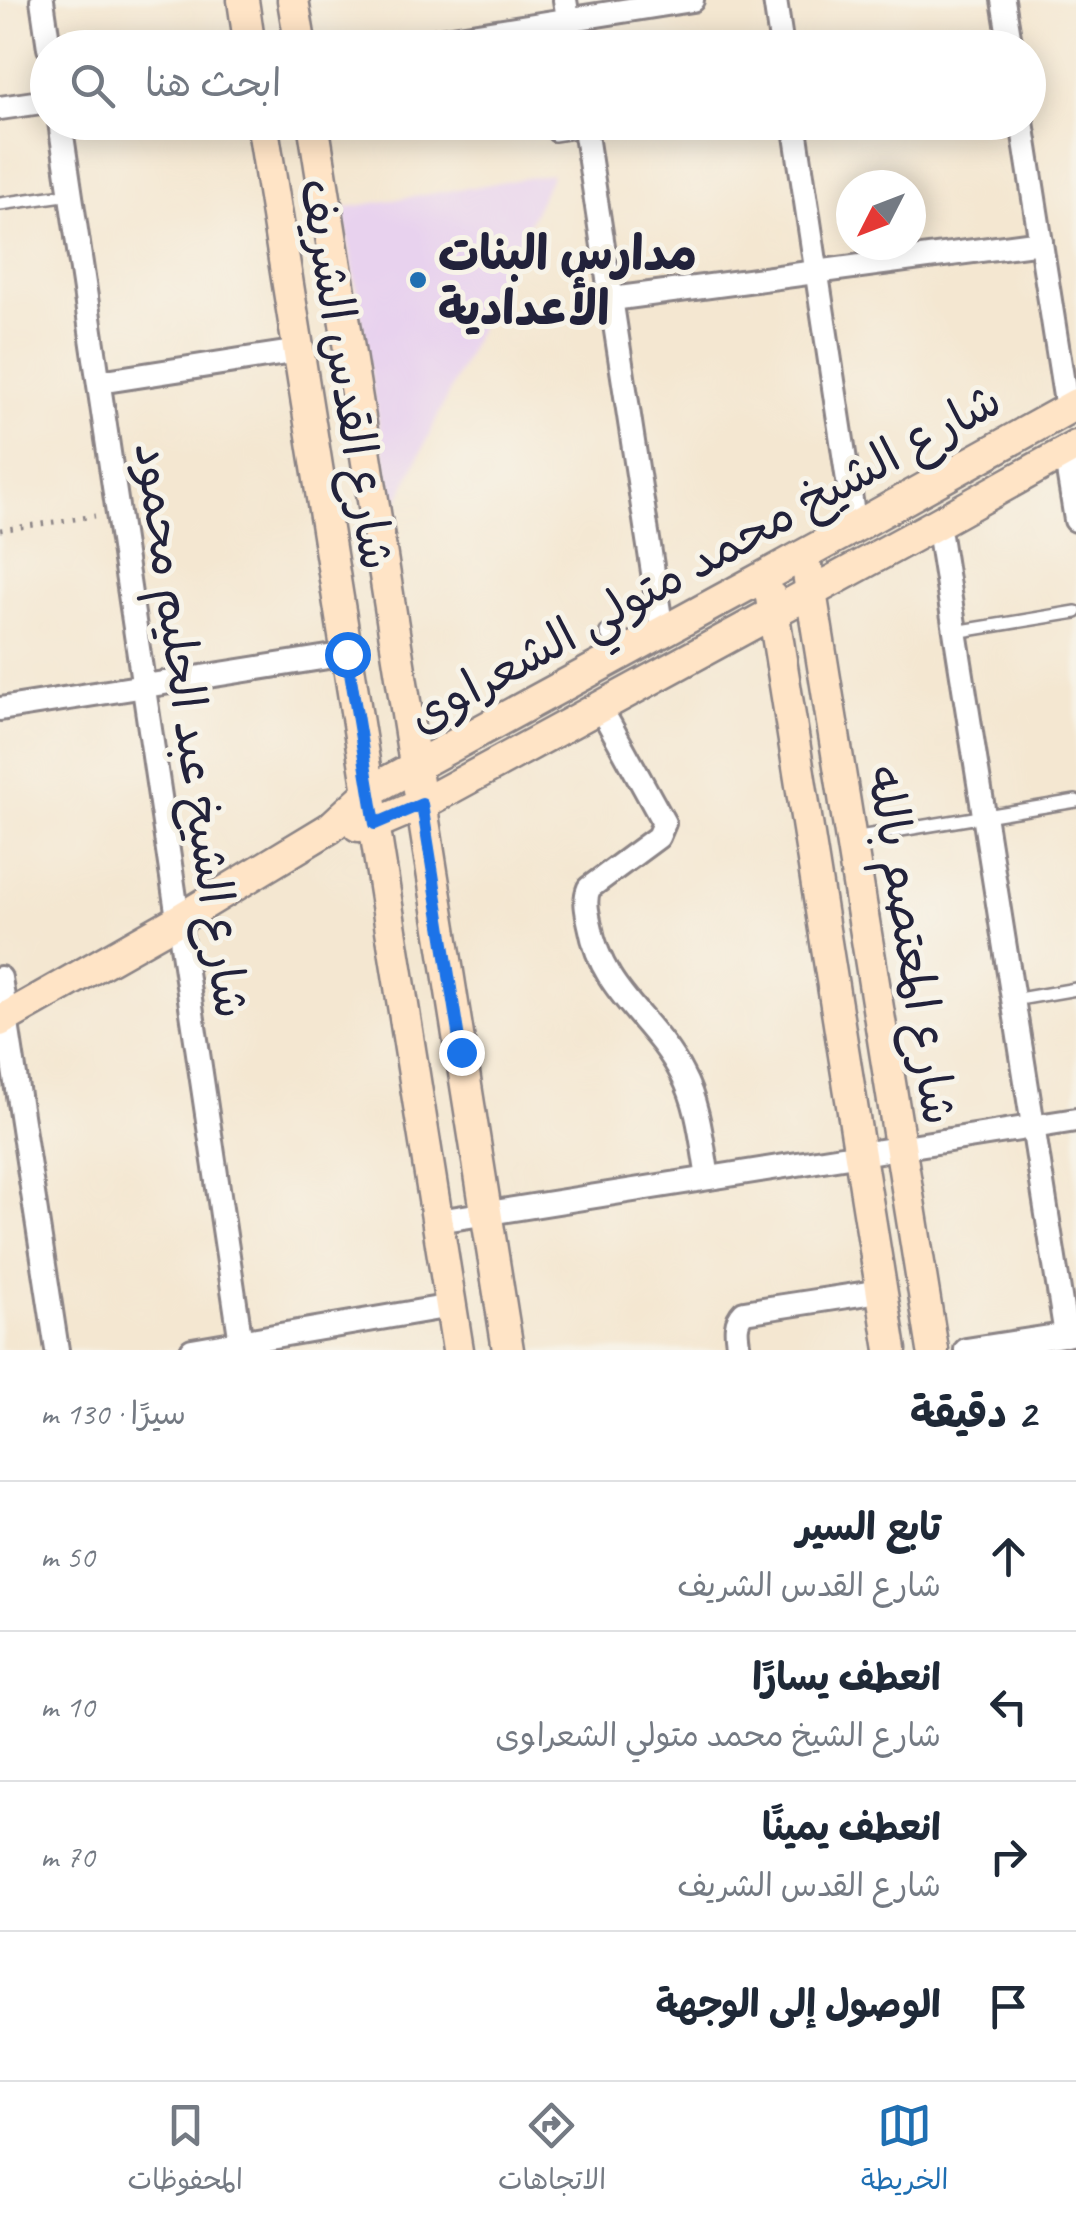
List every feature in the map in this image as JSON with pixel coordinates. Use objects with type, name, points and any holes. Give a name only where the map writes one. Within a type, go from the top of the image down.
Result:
[{"type":"street","points":[[42,0],[46,30]]},
{"type":"street","points":[[243,0],[247,30]]},
{"type":"street","points":[[294,0],[298,30]]},
{"type":"street","points":[[473,30],[567,10],[692,0]]},
{"type":"street","points":[[775,0],[779,30]]},
{"type":"street","points":[[1003,0],[1008,30]]},
{"type":"street","points":[[0,108],[30,104]]},
{"type":"street","name":"شارع الشيخ عبد الحليم محمود","points":[[63,140],[242,1346]]},
{"type":"street","name":"شارع القدس الشريف","points":[[265,140],[458,1350]]},
{"type":"street","name":"شارع القدس الشريف","points":[[316,140],[508,1350]]},
{"type":"street","points":[[587,140],[662,631]]},
{"type":"street","points":[[797,140],[856,527]]},
{"type":"street","points":[[1025,140],[1072,406]]},
{"type":"street","points":[[613,306],[816,272],[1041,242]]},
{"type":"street","points":[[99,382],[299,351]]},
{"type":"street","name":"شارع الشيخ محمد متولي الشعراوى","points":[[3,1019],[330,828],[370,791],[612,644],[662,631],[1072,406]]},
{"type":"street","points":[[1071,449],[1076,520]]},
{"type":"street","name":"شارع الشيخ محمد متولي الشعراوى","points":[[330,828],[375,824],[422,804],[1071,449]]},
{"type":"street","points":[[938,524],[1033,1126],[1071,1334],[966,1350]]},
{"type":"street","name":"شارع المعتصم بالله","points":[[805,554],[933,1350]]},
{"type":"street","name":"شارع المعتصم بالله","points":[[767,574],[891,1350]]},
{"type":"street","points":[[0,709],[347,654]]},
{"type":"street","points":[[600,707],[664,823],[658,836],[588,888],[585,900],[591,934],[609,979],[662,1042],[682,1074],[694,1100],[708,1178]]},
{"type":"street","points":[[0,978],[3,1019],[57,1350]]},
{"type":"street","points":[[438,1221],[1076,1120]]},
{"type":"street","points":[[739,1350],[736,1328],[744,1312],[882,1291]]},
{"type":"street","points":[[192,1350],[242,1346],[451,1306]]},
{"type":"lane","points":[[0,204],[71,194]]},
{"type":"lane","points":[[582,318],[613,306]]},
{"type":"lane","points":[[956,632],[1076,612]]},
{"type":"lane","points":[[850,838],[1076,801]]},
{"type":"lane","points":[[1013,1000],[1076,990]]},
{"type":"path","points":[[0,530],[118,512]]},
{"type":"shaded area","points":[[552,174],[393,511],[343,208]]},
{"type":"place","name":"مدارس البنات الأعدادية","points":[[418,280]]},
{"type":"route","points":[[347,654],[375,824],[422,804],[461,1052]]}]
